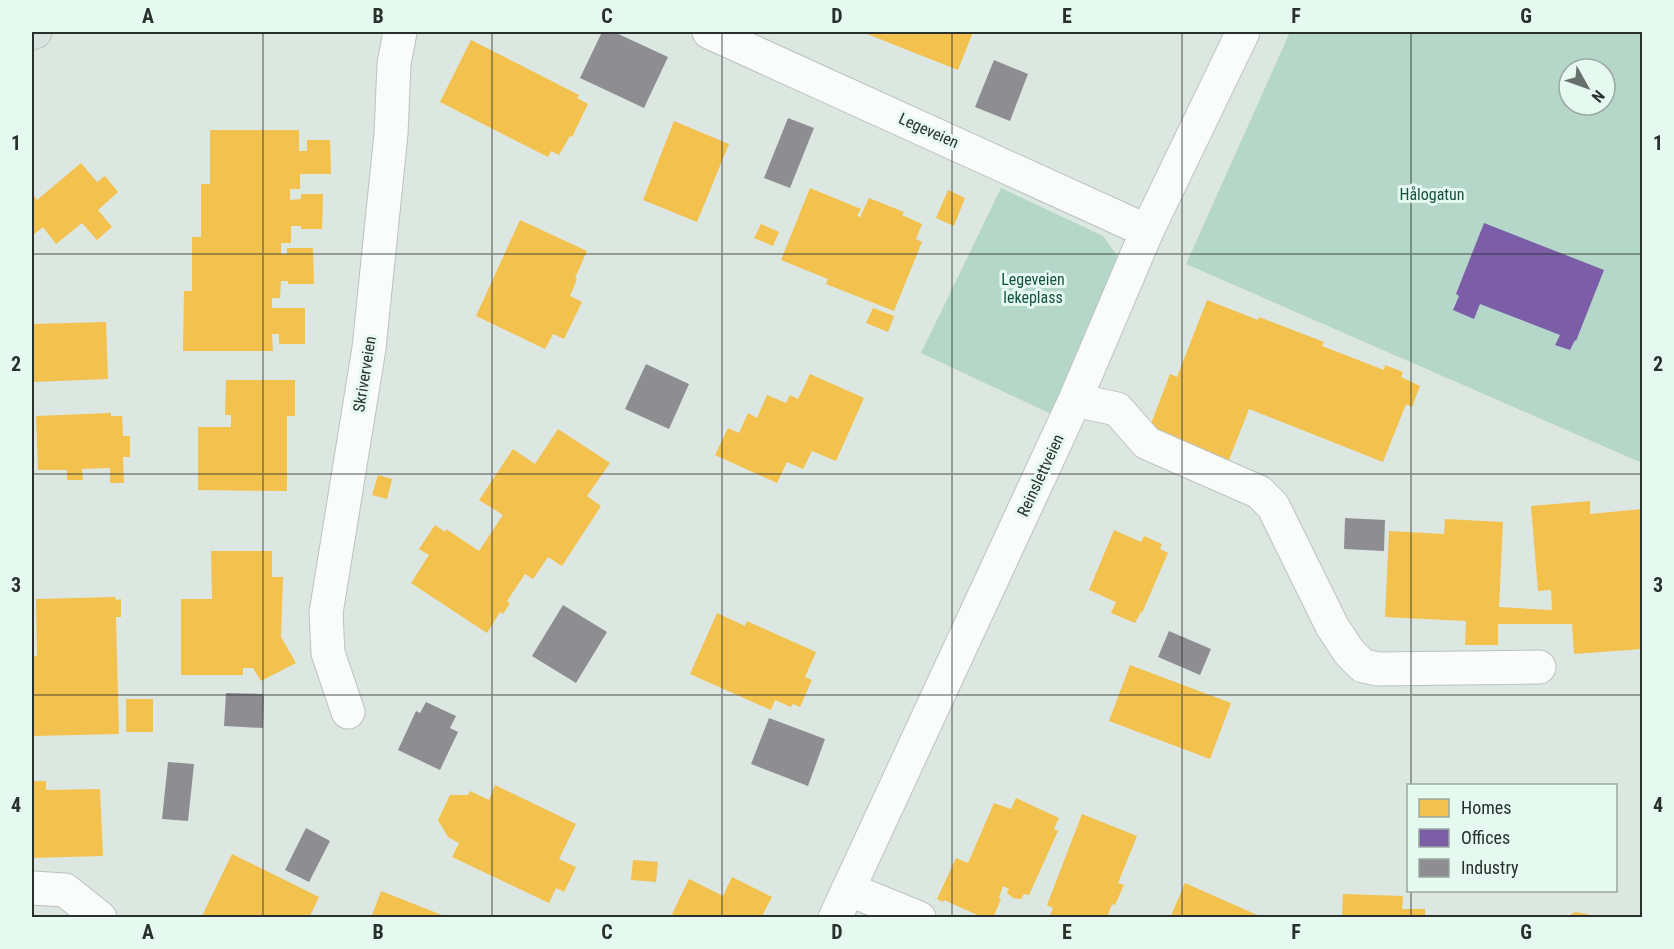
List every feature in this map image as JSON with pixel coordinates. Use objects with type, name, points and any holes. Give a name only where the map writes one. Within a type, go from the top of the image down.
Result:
[{"type":"street","name":"Skriverveien","points":[[348,712],[328,652],[326,613],[369,348],[391,134],[394,64],[400,32]]},
{"type":"street","name":"Legeveien","points":[[709,32],[1148,231]]},
{"type":"street","name":"Reinslettveien","points":[[841,903],[1075,400],[1148,231],[1243,32]]},
{"type":"street","points":[[1075,400],[1117,410],[1147,443],[1258,492],[1273,506],[1332,626],[1349,652],[1363,666],[1378,669],[1539,667]]},
{"type":"street","points":[[32,888],[65,890],[100,918]]},
{"type":"street","points":[[841,903],[919,918]]},
{"type":"green space","name":"Hålogatun","points":[[1290,32],[1642,32],[1642,463],[1186,264]]},
{"type":"green space","name":"Legeveien lekeplass","points":[[1001,188],[1103,236],[1118,257],[1117,279],[1053,415],[921,353]]},
{"type":"building: Homes","points":[[862,32],[973,32],[958,70]]},
{"type":"building: Homes","points":[[471,40],[579,95],[577,98],[588,104],[572,137],[570,136],[559,155],[551,151],[548,157],[440,102]]},
{"type":"building: Homes","points":[[674,121],[729,144],[697,222],[643,200]]},
{"type":"building: Homes","points":[[210,130],[299,130],[299,151],[307,151],[307,140],[330,140],[331,174],[300,174],[300,189],[290,189],[290,200],[301,199],[301,194],[323,194],[322,229],[301,229],[301,226],[291,226],[291,243],[281,243],[281,254],[287,254],[287,248],[313,248],[314,284],[288,284],[288,281],[281,281],[280,298],[272,298],[272,308],[305,308],[305,344],[279,344],[279,334],[272,334],[273,351],[183,351],[184,291],[192,291],[192,237],[201,237],[201,184],[210,184]]},
{"type":"building: Homes","points":[[81,163],[97,182],[105,176],[118,192],[98,210],[112,227],[97,240],[82,223],[56,244],[43,227],[32,236],[32,193],[37,200]]},
{"type":"building: Homes","points":[[810,188],[861,209],[857,216],[860,217],[869,198],[904,212],[902,215],[922,224],[916,239],[922,242],[894,311],[826,284],[828,279],[781,260]]},
{"type":"building: Homes","points":[[948,190],[965,198],[954,226],[936,218]]},
{"type":"building: Homes","points":[[520,220],[587,251],[570,296],[582,302],[564,339],[553,334],[545,349],[476,316]]},
{"type":"building: Homes","points":[[761,224],[779,232],[773,246],[754,238]]},
{"type":"building: Homes","points":[[1207,300],[1324,342],[1322,346],[1384,370],[1385,365],[1403,372],[1401,377],[1420,386],[1412,407],[1406,404],[1383,462],[1249,409],[1229,460],[1149,429],[1170,374],[1177,377]]},
{"type":"building: Homes","points":[[873,308],[894,316],[888,332],[866,323]]},
{"type":"building: Homes","points":[[106,322],[108,379],[32,382],[32,324]]},
{"type":"building: Homes","points":[[810,374],[864,398],[836,461],[812,451],[803,469],[787,462],[777,483],[715,455],[728,428],[739,433],[748,413],[757,418],[767,395],[786,403],[790,395],[798,399]]},
{"type":"building: Homes","points":[[226,380],[295,380],[295,416],[287,416],[287,491],[198,490],[198,427],[231,427],[231,415],[225,415]]},
{"type":"building: Homes","points":[[111,413],[111,416],[122,416],[123,436],[130,436],[130,457],[123,457],[124,483],[110,483],[110,468],[82,469],[83,480],[67,480],[67,470],[38,470],[36,416]]},
{"type":"building: Homes","points":[[558,429],[610,463],[587,496],[601,506],[562,566],[548,557],[533,579],[525,574],[507,601],[510,603],[503,614],[500,612],[487,633],[411,583],[429,555],[419,549],[435,525],[445,532],[446,529],[479,551],[503,515],[479,500],[513,449],[535,464]]},
{"type":"building: Homes","points":[[378,475],[392,479],[387,499],[372,495]]},
{"type":"building: Homes","points":[[1590,501],[1590,514],[1642,509],[1642,649],[1574,654],[1572,624],[1498,624],[1498,645],[1465,645],[1466,621],[1385,617],[1389,531],[1444,534],[1445,519],[1503,522],[1499,607],[1552,610],[1551,590],[1538,591],[1531,506]]},
{"type":"building: Homes","points":[[1114,530],[1141,542],[1144,536],[1162,544],[1160,549],[1168,553],[1142,613],[1135,623],[1111,613],[1116,602],[1089,590]]},
{"type":"building: Homes","points":[[211,551],[272,551],[272,577],[283,577],[281,637],[296,663],[261,681],[253,668],[243,668],[243,675],[181,675],[181,599],[212,599]]},
{"type":"building: Homes","points":[[115,597],[116,600],[121,599],[121,617],[116,617],[119,734],[32,736],[32,656],[37,656],[36,599]]},
{"type":"building: Homes","points":[[717,613],[745,626],[747,621],[816,652],[805,677],[812,680],[800,707],[793,704],[791,707],[775,700],[771,710],[690,674]]},
{"type":"building: Homes","points":[[1130,665],[1231,703],[1210,759],[1109,721]]},
{"type":"building: Homes","points":[[126,699],[153,699],[153,732],[126,732]]},
{"type":"building: Homes","points":[[32,781],[46,781],[46,790],[100,789],[103,856],[32,858]]},
{"type":"building: Homes","points":[[495,785],[576,824],[559,859],[576,867],[564,892],[556,888],[549,903],[452,857],[459,843],[448,837],[438,820],[450,795],[468,795],[470,791],[489,800]]},
{"type":"building: Homes","points":[[1016,798],[1059,818],[1054,829],[1058,831],[1029,895],[1024,894],[1021,899],[1013,898],[1007,893],[1009,889],[1003,886],[999,898],[1001,899],[993,918],[984,918],[937,899],[956,858],[968,863],[994,803],[1011,809]]},
{"type":"building: Homes","points":[[1082,814],[1137,836],[1118,883],[1124,885],[1115,905],[1112,904],[1107,918],[1049,918],[1053,908],[1047,905]]},
{"type":"building: Homes","points":[[232,854],[319,897],[309,918],[201,918]]},
{"type":"building: Homes","points":[[633,860],[658,862],[656,882],[631,880]]},
{"type":"building: Homes","points":[[732,877],[772,897],[761,918],[680,918],[672,914],[689,879],[723,896]]},
{"type":"building: Homes","points":[[1185,883],[1264,918],[1170,918]]},
{"type":"building: Homes","points":[[381,891],[447,917],[447,918],[371,918]]},
{"type":"building: Homes","points":[[1343,894],[1403,896],[1402,909],[1425,909],[1425,918],[1342,918]]},
{"type":"building: Homes","points":[[1575,912],[1587,914],[1593,918],[1565,918]]},
{"type":"building: Offices","name":"Hålogatun","points":[[1484,223],[1604,270],[1576,341],[1570,350],[1555,345],[1560,335],[1480,304],[1474,319],[1453,310],[1459,296],[1456,294]]},
{"type":"building: Industry","points":[[602,32],[614,32],[668,57],[644,108],[580,78]]},
{"type":"building: Industry","points":[[994,60],[1028,74],[1010,121],[975,107]]},
{"type":"building: Industry","points":[[788,118],[814,128],[790,188],[764,178]]},
{"type":"building: Industry","points":[[646,364],[689,384],[669,429],[625,409]]},
{"type":"building: Industry","points":[[1345,518],[1385,520],[1384,551],[1344,549]]},
{"type":"building: Industry","points":[[563,605],[607,632],[576,683],[532,656]]},
{"type":"building: Industry","points":[[1169,631],[1211,649],[1200,675],[1158,657]]},
{"type":"building: Industry","points":[[226,693],[264,694],[263,728],[224,726]]},
{"type":"building: Industry","points":[[426,702],[456,716],[450,728],[458,732],[440,770],[398,750],[416,711],[420,713]]},
{"type":"building: Industry","points":[[769,718],[825,739],[808,786],[751,764]]},
{"type":"building: Industry","points":[[168,762],[194,764],[188,821],[162,819]]},
{"type":"building: Industry","points":[[306,828],[330,841],[309,882],[285,870]]}]
